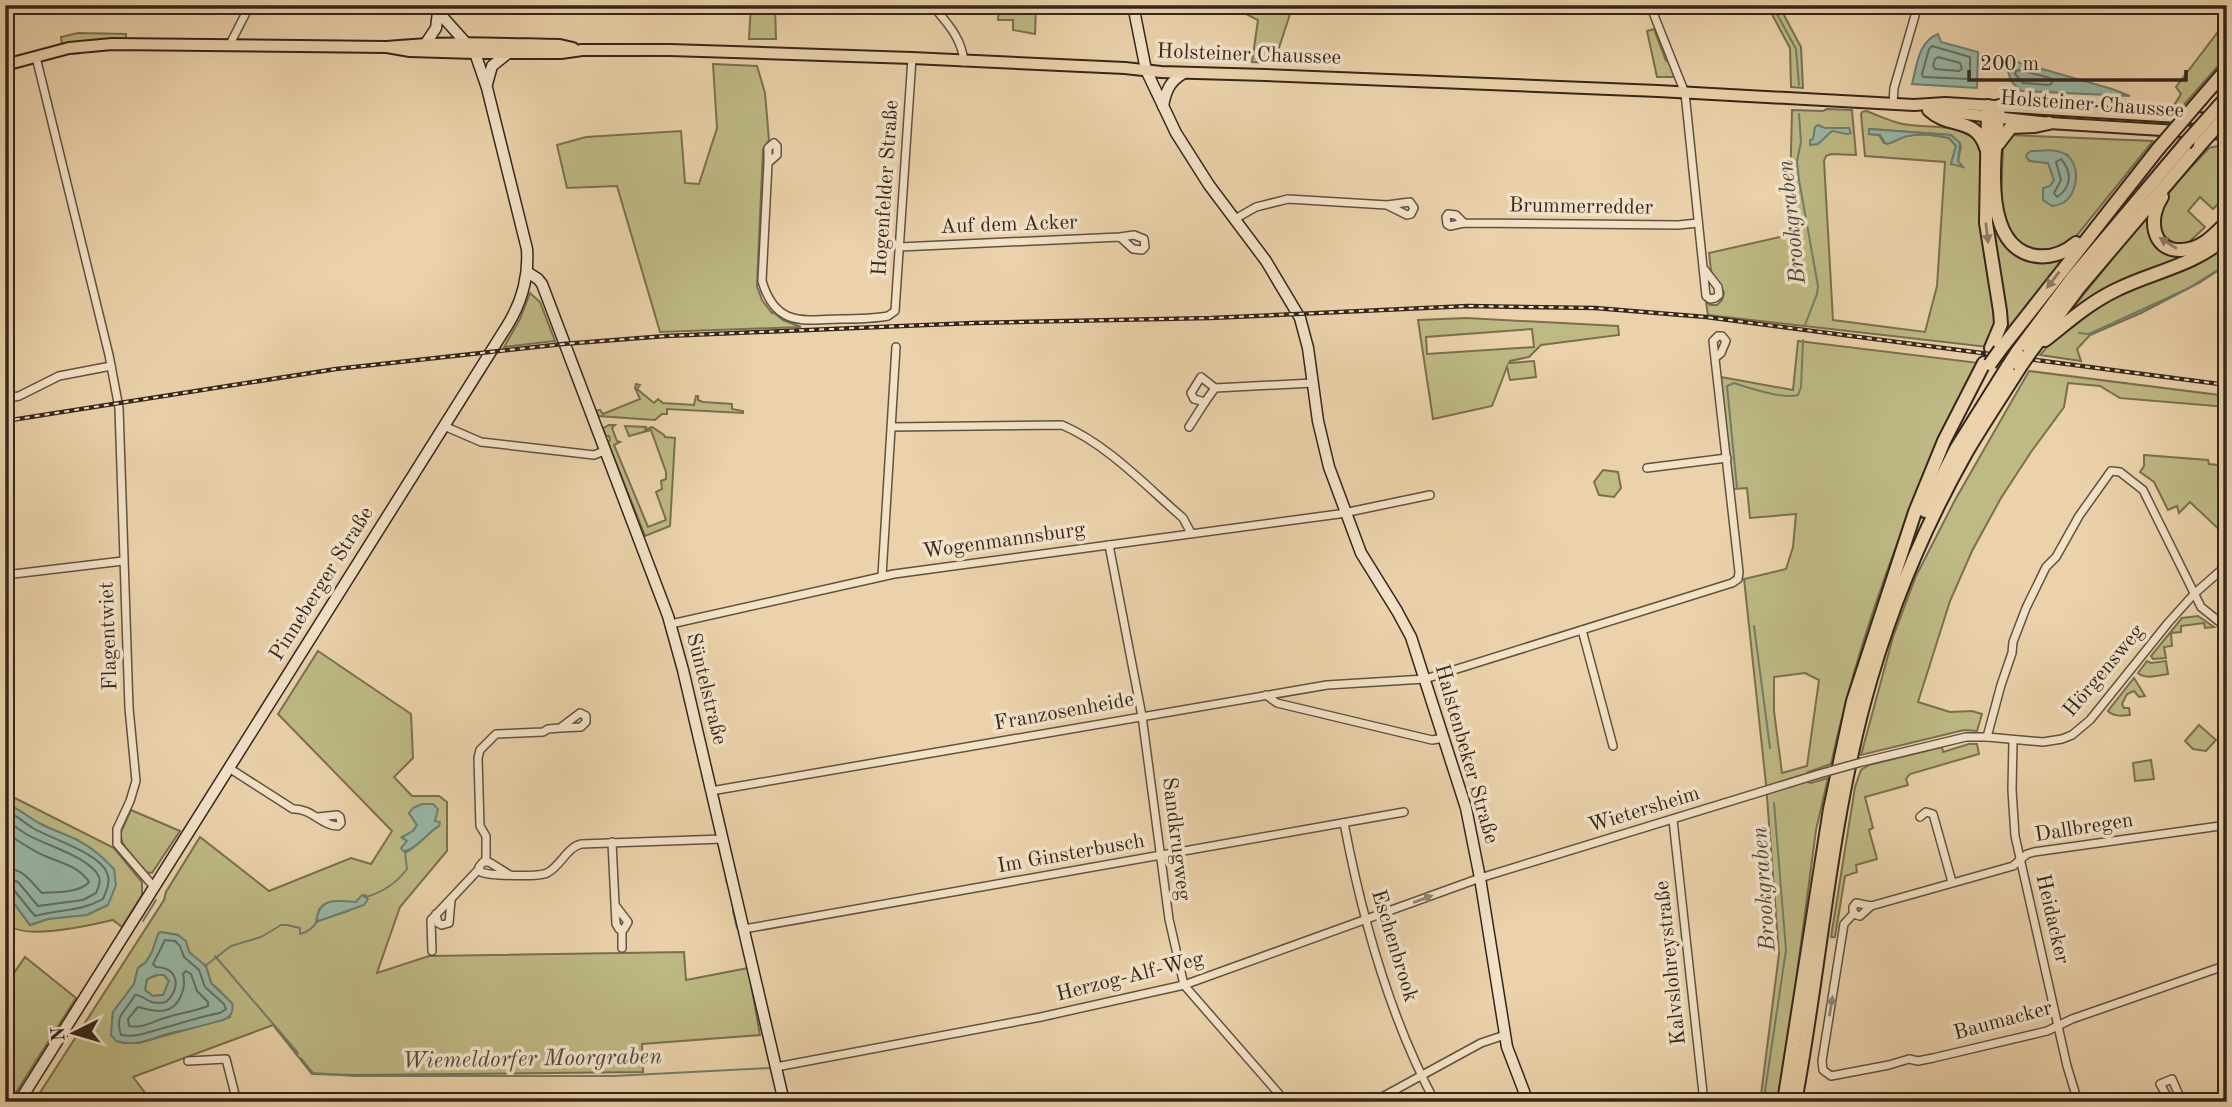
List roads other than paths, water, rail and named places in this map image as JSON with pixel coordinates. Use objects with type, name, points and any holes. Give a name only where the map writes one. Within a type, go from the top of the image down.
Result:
[{"type":"highway","points":[[1784,1102],[1840,758],[1863,669],[1915,512],[1944,441],[1996,349],[2158,149],[2227,69]]},
{"type":"highway","points":[[1929,110],[1944,121],[1971,127],[1992,150],[1996,208],[2003,231],[2015,247],[2039,257],[2056,255],[2073,246],[2095,227]]},
{"type":"highway","points":[[1895,577],[1956,449],[2073,277],[2185,144],[2225,110]]},
{"type":"highway","points":[[2023,353],[2200,145],[2225,110]]},
{"type":"highway","points":[[1993,111],[1986,223],[2000,311],[2001,324],[1996,349]]},
{"type":"highway","points":[[1992,150],[2011,127],[2049,123]]},
{"type":"highway","points":[[2183,164],[2155,210],[2152,223],[2156,234],[2172,249],[2181,250],[2210,240],[2227,222]]},
{"type":"highway","points":[[2023,353],[2093,302],[2140,279],[2193,261],[2227,236]]},
{"type":"highway","points":[[1795,1102],[1840,813],[1872,674],[1904,582],[1942,499],[2014,366]]},
{"type":"main road","name":"Holsteiner Chaussee","points":[[5,65],[69,48],[103,44],[387,47],[426,43],[560,46],[582,50]]},
{"type":"main road","name":"Holsteiner Chaussee","points":[[387,47],[410,51],[507,54],[582,50],[670,50],[912,58],[1184,73],[1914,105],[1945,103],[2049,123],[2227,134]]},
{"type":"main road","name":"Holsteiner Chaussee","points":[[1914,105],[1929,110],[2225,110]]},
{"type":"street","points":[[230,44],[250,5]]},
{"type":"street","points":[[932,5],[963,47],[964,62]]},
{"type":"street","name":"Halstenbeker Straße","points":[[1133,5],[1146,70],[1187,152],[1272,271],[1300,318],[1307,340],[1318,420],[1329,467],[1361,553],[1406,628],[1466,808],[1505,1035],[1528,1102]]},
{"type":"street","points":[[1650,5],[1685,93],[1704,270]]},
{"type":"street","points":[[1893,104],[1894,88],[1918,5]]},
{"type":"street","points":[[426,43],[436,28],[435,8]]},
{"type":"street","points":[[435,8],[475,53]]},
{"type":"street","name":"Pinneberger Straße","points":[[19,1102],[510,321],[525,285],[526,243],[487,88],[475,53]]},
{"type":"street","points":[[487,88],[491,68],[507,54]]},
{"type":"street","name":"Flagentwiet","points":[[36,57],[117,393],[130,729],[136,781],[115,836],[117,844],[155,885]]},
{"type":"street","name":"Hogenfelder Straße","points":[[768,163],[762,281],[767,299],[778,311],[792,319],[807,321],[888,316],[895,311],[912,58]]},
{"type":"street","points":[[1163,106],[1168,86],[1184,73]]},
{"type":"street","points":[[1234,219],[1256,207],[1288,199],[1387,205]]},
{"type":"street","name":"Brummerredder","points":[[1464,223],[1698,223]]},
{"type":"street","name":"Auf dem Acker","points":[[900,247],[1119,237]]},
{"type":"street","name":"Süntelstraße","points":[[527,272],[540,281],[671,624],[784,1102]]},
{"type":"street","points":[[525,285],[546,298]]},
{"type":"street","points":[[883,576],[896,347]]},
{"type":"street","points":[[1647,468],[1727,458],[1716,357]]},
{"type":"street","points":[[5,399],[19,396],[59,376],[111,366]]},
{"type":"street","points":[[1205,402],[1194,399],[1191,393],[1201,377],[1215,388],[1313,383]]},
{"type":"street","points":[[1189,426],[1215,388]]},
{"type":"street","points":[[892,427],[1062,425],[1100,446],[1183,518],[1191,533]]},
{"type":"street","points":[[444,426],[481,442],[594,455],[604,451]]},
{"type":"street","name":"Franzosenheide","points":[[711,791],[1266,695],[1352,682],[1425,679],[1731,583],[1738,579],[1739,572],[1727,458]]},
{"type":"street","points":[[1987,737],[2013,642],[2026,608],[2046,567],[2056,556],[2109,472],[2118,470],[2143,490],[2194,594],[2206,612],[2227,628]]},
{"type":"street","points":[[1345,513],[1430,495]]},
{"type":"street","name":"Wogenmannsburg","points":[[671,624],[883,576],[940,566],[1345,513]]},
{"type":"street","name":"Sandkrugweg","points":[[1109,544],[1142,716],[1169,919],[1184,985],[1286,1102]]},
{"type":"street","points":[[5,575],[123,561]]},
{"type":"street","name":"Hörgensweg","points":[[1819,774],[1966,737],[2051,741],[2072,735],[2097,712],[2141,654],[2194,594],[2227,565]]},
{"type":"street","points":[[1582,630],[1613,746]]},
{"type":"street","points":[[1266,695],[1277,703],[1360,724],[1432,740],[1444,738]]},
{"type":"street","points":[[486,862],[486,836],[481,828],[480,816],[480,750],[496,734],[537,733],[560,728]]},
{"type":"street","name":"Heidacker","points":[[2013,741],[2015,836],[2078,1102]]},
{"type":"street","points":[[229,768],[293,809],[303,809],[318,817]]},
{"type":"street","name":"Wietersheim","points":[[1480,878],[1819,774]]},
{"type":"street","name":"Im Ginsterbusch","points":[[744,929],[1404,812]]},
{"type":"street","points":[[1920,817],[1926,812],[1933,814],[1952,882]]},
{"type":"street","name":"Kalvslohreystraße","points":[[1673,820],[1704,1102]]},
{"type":"street","name":"Eschenbrook","points":[[1344,823],[1352,867],[1390,998],[1421,1076],[1435,1102]]},
{"type":"street","name":"Dallbregen","points":[[1825,1073],[1822,1060],[1840,941],[1844,923],[1854,913],[1862,915],[1871,905],[2013,866],[2034,852],[2227,825]]},
{"type":"street","points":[[479,869],[486,874],[545,873],[576,845],[723,839]]},
{"type":"street","points":[[612,842],[616,924],[617,928],[622,930],[622,948]]},
{"type":"street","points":[[432,951],[430,922],[479,869],[481,863],[486,862],[510,875]]},
{"type":"street","name":"Herzog-Alf-Weg","points":[[776,1067],[1041,1017],[1184,985],[1480,878]]},
{"type":"street","points":[[436,914],[439,923],[449,923],[451,898]]},
{"type":"street","name":"Baumacker","points":[[1825,1073],[1835,1076],[1904,1060],[1918,1061],[2047,1031],[2227,965]]},
{"type":"street","points":[[1373,1102],[1481,1043],[1505,1035]]},
{"type":"street","points":[[188,1061],[226,1059],[237,1102]]},
{"type":"water","points":[[1938,34],[1941,42],[1978,52],[1977,88],[1912,84],[1922,48]]},
{"type":"water","points":[[2004,58],[2130,96],[2021,91],[2011,81]]},
{"type":"water","points":[[1818,125],[1825,128],[1849,128],[1851,133],[1832,131],[1818,144],[1810,145]]},
{"type":"water","points":[[1869,129],[1951,135],[1960,143],[1958,161],[1963,167],[1951,164],[1956,146],[1949,138],[1912,135],[1886,144],[1880,135],[1869,134]]},
{"type":"water","points":[[2031,151],[2057,151],[2065,154],[2074,164],[2075,185],[2063,203],[2052,206],[2043,200],[2043,188],[2050,186],[2054,180],[2048,163],[2030,161],[2026,157]]},
{"type":"water","points":[[5,804],[98,853],[114,869],[116,885],[108,905],[87,915],[48,919],[30,925],[5,891]]},
{"type":"water","points":[[422,804],[433,804],[438,809],[435,821],[440,822],[439,826],[413,848],[403,851],[401,848],[407,841],[402,837],[413,831],[417,825],[409,813]]},
{"type":"water","points":[[362,895],[368,899],[364,905],[316,922],[325,904],[335,901],[356,902]]},
{"type":"water","points":[[158,934],[178,935],[186,941],[189,952],[206,966],[211,983],[232,1003],[232,1011],[223,1020],[146,1041],[116,1041],[111,1035],[113,1012],[134,984],[138,968],[152,952]],"holes":[[[164,975],[169,981],[163,995],[153,996],[145,990],[147,979]]]},
{"type":"waterway","name":"Brookgraben","points":[[1772,5],[1796,49],[1799,85]]},
{"type":"waterway","points":[[87,52],[107,50]]},
{"type":"waterway","points":[[117,50],[152,50]]},
{"type":"waterway","points":[[73,54],[80,53]]},
{"type":"waterway","name":"Brookgraben","points":[[1799,114],[1799,180],[1818,286],[1805,325]]},
{"type":"waterway","points":[[2079,333],[2089,334],[2189,288],[2227,264]]},
{"type":"waterway","name":"Brookgraben","points":[[1737,488],[1727,386],[1734,383],[1776,395],[1798,395],[1801,387],[1803,340]]},
{"type":"waterway","name":"Brookgraben","points":[[1754,626],[1770,748]]},
{"type":"waterway","name":"Brookgraben","points":[[1768,1098],[1765,1091],[1786,950],[1774,803]]},
{"type":"waterway","points":[[366,897],[389,887],[403,874],[407,869],[405,852]]},
{"type":"waterway","points":[[721,854],[723,862]]},
{"type":"waterway","points":[[724,867],[725,872]]},
{"type":"waterway","points":[[726,879],[727,883]]},
{"type":"waterway","points":[[143,921],[156,900]]},
{"type":"waterway","points":[[733,911],[737,928]]},
{"type":"waterway","points":[[205,966],[231,946],[261,937],[281,925],[300,928],[300,934],[311,929],[318,920]]},
{"type":"waterway","name":"Wiemeldorfer Moorgraben","points":[[215,956],[298,1053]]},
{"type":"waterway","points":[[748,970],[758,1014]]},
{"type":"waterway","points":[[760,1023],[769,1060]]},
{"type":"waterway","name":"Wiemeldorfer Moorgraben","points":[[301,1058],[313,1073],[354,1076],[614,1076],[770,1068]]},
{"type":"railway","points":[[5,421],[336,369],[563,344],[666,336],[973,323],[1211,318],[1468,306],[1595,308],[1706,317],[2227,385]]}]
